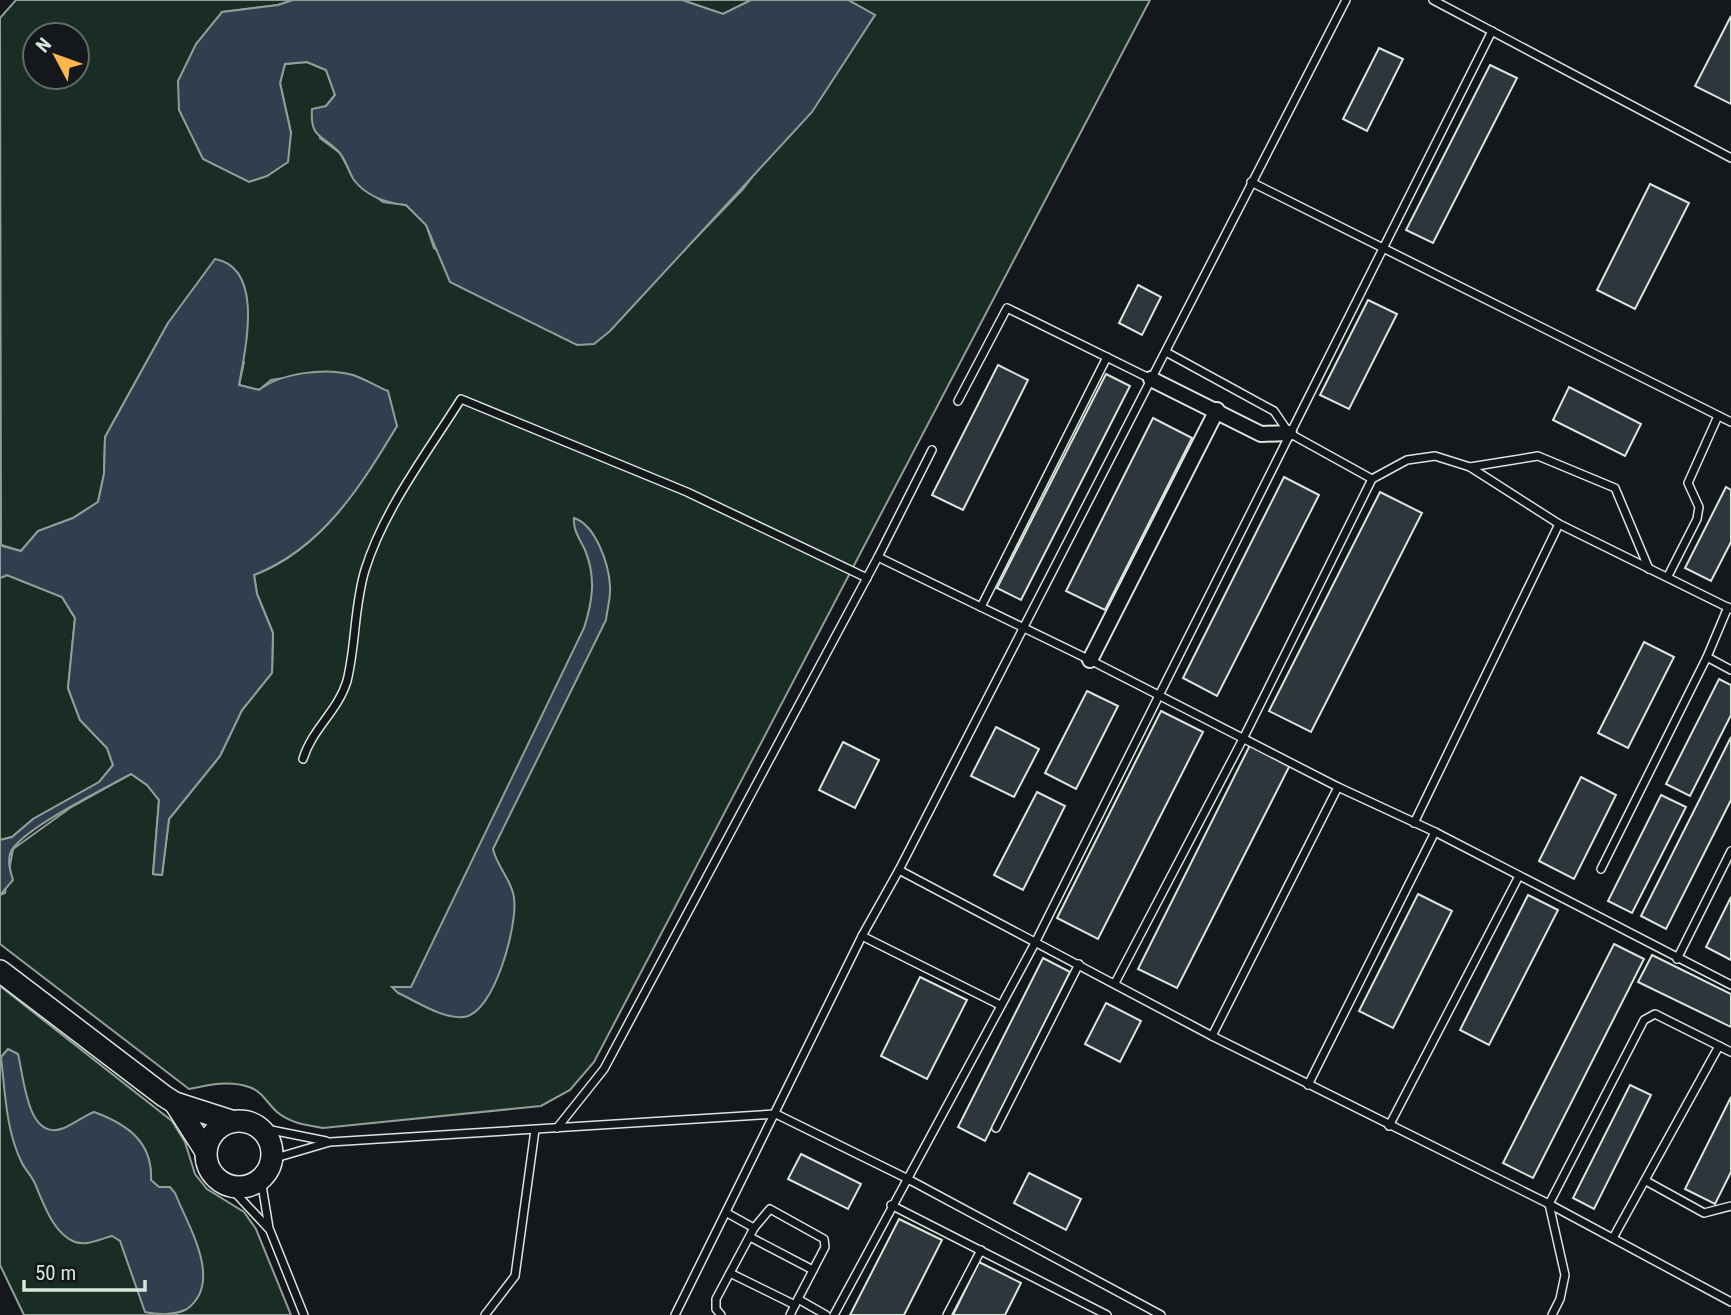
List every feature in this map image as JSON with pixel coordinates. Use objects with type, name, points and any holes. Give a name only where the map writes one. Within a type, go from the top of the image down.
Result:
[{"type":"street","points":[[1150,379],[1261,434],[1290,433]]},
{"type":"street","points":[[1090,660],[1217,410]]},
{"type":"street","points":[[0,971],[175,1103],[231,1121],[242,1120],[261,1128],[272,1147],[272,1159],[261,1179],[251,1185],[228,1185],[210,1171],[205,1150],[175,1103]]},
{"type":"street","points":[[205,1150],[214,1131],[231,1121]]},
{"type":"lane","points":[[675,1315],[862,936],[899,870],[1346,0]]},
{"type":"lane","points":[[1433,0],[1731,158]]},
{"type":"lane","points":[[834,1315],[905,1178],[1035,943],[1492,31]]},
{"type":"lane","points":[[1251,182],[1381,250],[1731,422]]},
{"type":"lane","points":[[958,401],[1007,308],[1150,379]]},
{"type":"lane","points":[[1166,352],[1274,411],[1290,433],[1372,480]]},
{"type":"lane","points":[[981,607],[1107,357]]},
{"type":"lane","points":[[303,759],[309,741],[338,704],[347,680],[365,570],[384,524],[461,398],[687,492],[867,578]]},
{"type":"lane","points":[[1668,576],[1697,519],[1699,507],[1688,483],[1718,416]]},
{"type":"lane","points":[[557,1128],[604,1069],[867,578],[932,450]]},
{"type":"lane","points":[[1115,983],[1244,737],[1372,480],[1407,460],[1435,456],[1470,467],[1559,524],[1730,608],[1601,869]]},
{"type":"lane","points":[[1470,467],[1538,456],[1615,488],[1649,569]]},
{"type":"lane","points":[[1414,823],[1559,524]]},
{"type":"lane","points":[[878,557],[1090,660],[1338,787],[1435,832],[1731,985]]},
{"type":"lane","points":[[1707,657],[1731,670]]},
{"type":"lane","points":[[1212,1036],[1338,787]]},
{"type":"lane","points":[[1308,1085],[1435,832]]},
{"type":"lane","points":[[1677,959],[1731,851]]},
{"type":"lane","points":[[899,870],[1212,1036],[1549,1204],[1731,1302]]},
{"type":"lane","points":[[1389,1126],[1519,876]]},
{"type":"lane","points":[[862,936],[1000,1005]]},
{"type":"lane","points":[[996,1128],[1079,964]]},
{"type":"lane","points":[[1552,1315],[1560,1299],[1565,1275],[1549,1204],[1644,1020],[1655,1014],[1731,1052]]},
{"type":"lane","points":[[1614,1238],[1719,1046]]},
{"type":"lane","points":[[272,1159],[330,1142],[776,1114],[905,1178],[1161,1315]]},
{"type":"lane","points":[[261,1128],[330,1142]]},
{"type":"lane","points":[[485,1315],[515,1276],[535,1130]]},
{"type":"lane","points":[[261,1179],[269,1228],[304,1315]]},
{"type":"lane","points":[[1646,1181],[1704,1213],[1731,1206]]},
{"type":"lane","points":[[228,1185],[269,1228]]},
{"type":"lane","points":[[891,1205],[1107,1315]]},
{"type":"lane","points":[[721,1315],[716,1308],[716,1299],[754,1228],[770,1209],[819,1234],[825,1247],[790,1315]]},
{"type":"lane","points":[[727,1213],[754,1228]]},
{"type":"lane","points":[[750,1237],[813,1270]]},
{"type":"lane","points":[[947,1315],[981,1250]]},
{"type":"lane","points":[[730,1273],[826,1315]]},
{"type":"green space","points":[[16,0],[293,0],[278,5],[222,12],[291,133],[280,83],[285,64],[307,62],[326,70],[335,95],[326,106],[320,138],[340,153],[355,181],[383,202],[406,205],[426,224],[434,248],[594,344],[743,189],[875,15],[848,0],[1150,0],[594,1062],[570,1090],[541,1106],[323,1128],[298,1123],[282,1116],[261,1094],[249,1087],[226,1084],[189,1089],[0,944],[0,895],[5,893],[13,849],[70,808],[131,774],[147,785],[159,800],[153,874],[162,875],[169,819],[220,756],[242,710],[272,673],[273,633],[257,594],[254,575],[278,564],[319,532],[354,492],[397,426],[321,373],[271,380],[259,390],[239,385],[244,362],[168,323],[105,437],[104,474],[98,502],[73,518],[38,531],[21,551],[1,545],[0,18]]},
{"type":"green space","points":[[682,0],[751,0],[723,14]]},
{"type":"green space","points":[[7,575],[62,597],[75,618],[68,688],[80,720],[107,748],[113,765],[100,782],[33,819],[12,837],[0,840],[0,578]]},
{"type":"green space","points":[[0,986],[172,1121],[185,1142],[195,1174],[207,1189],[244,1212],[256,1229],[291,1315],[24,1315],[0,1265]]},
{"type":"water","points":[[293,0],[682,0],[723,14],[751,0],[848,0],[875,15],[812,112],[610,331],[594,344],[577,345],[450,282],[426,225],[406,205],[378,198],[359,186],[341,154],[315,131],[313,125],[312,109],[326,106],[335,95],[326,70],[307,62],[285,64],[280,83],[291,133],[288,162],[267,176],[249,182],[203,159],[179,110],[178,81],[196,44],[222,12],[278,5]]},
{"type":"water","points":[[215,259],[231,266],[241,278],[246,294],[247,332],[239,385],[259,390],[279,379],[304,373],[353,375],[388,391],[397,426],[354,493],[320,532],[300,549],[254,575],[257,594],[273,633],[272,673],[242,710],[220,756],[169,819],[162,875],[153,874],[159,800],[147,785],[131,774],[68,808],[22,839],[13,848],[10,856],[13,880],[0,895],[0,840],[12,837],[33,819],[99,782],[113,765],[107,748],[80,720],[68,688],[75,618],[62,597],[7,575],[0,578],[0,541],[2,546],[21,551],[38,531],[73,518],[98,502],[104,474],[105,437],[168,323]]},
{"type":"water","points":[[574,518],[589,529],[604,557],[610,590],[606,620],[493,849],[514,898],[512,928],[502,967],[485,1001],[475,1012],[464,1017],[447,1015],[398,993],[392,987],[411,987],[584,628],[590,608],[592,579]]},
{"type":"water","points":[[8,1049],[18,1054],[29,1105],[42,1126],[52,1130],[64,1128],[94,1112],[117,1122],[136,1136],[143,1145],[148,1155],[151,1180],[159,1187],[170,1187],[175,1193],[200,1253],[203,1284],[198,1298],[187,1309],[167,1314],[145,1312],[120,1241],[112,1236],[89,1243],[75,1242],[61,1233],[56,1226],[22,1163],[13,1138],[1,1057]]},
{"type":"building","points":[[1731,16],[1731,104],[1695,86]]},
{"type":"building","points":[[1379,48],[1403,59],[1367,131],[1343,119]]},
{"type":"building","points":[[1490,65],[1517,78],[1433,243],[1406,230]]},
{"type":"building","points":[[1650,184],[1689,203],[1635,309],[1597,290]]},
{"type":"building","points":[[1138,285],[1161,297],[1142,335],[1119,323]]},
{"type":"building","points":[[1368,300],[1397,314],[1349,409],[1320,395]]},
{"type":"building","points":[[998,365],[1028,380],[963,510],[932,495]]},
{"type":"building","points":[[1106,374],[1130,386],[1021,600],[997,588]]},
{"type":"building","points":[[1569,387],[1641,424],[1625,456],[1553,420]]},
{"type":"building","points":[[1153,418],[1192,438],[1105,610],[1066,591]]},
{"type":"building","points":[[1284,477],[1319,495],[1217,696],[1183,678]]},
{"type":"building","points":[[1726,487],[1731,490],[1731,542],[1711,581],[1685,568]]},
{"type":"building","points":[[1380,492],[1422,513],[1311,732],[1269,711]]},
{"type":"building","points":[[1644,642],[1674,657],[1628,748],[1598,733]]},
{"type":"building","points":[[1719,679],[1731,685],[1731,715],[1690,796],[1666,784]]},
{"type":"building","points":[[1087,691],[1118,706],[1076,789],[1045,773]]},
{"type":"building","points":[[1161,711],[1203,732],[1098,939],[1057,918]]},
{"type":"building","points":[[996,727],[1039,749],[1014,797],[971,776]]},
{"type":"building","points":[[1731,737],[1731,800],[1666,929],[1641,916]]},
{"type":"building","points":[[843,742],[879,760],[855,808],[819,790]]},
{"type":"building","points":[[1250,745],[1290,765],[1177,988],[1138,969]]},
{"type":"building","points":[[1581,777],[1616,795],[1574,879],[1539,861]]},
{"type":"building","points":[[1037,792],[1065,806],[1023,890],[994,875]]},
{"type":"building","points":[[1661,795],[1686,807],[1632,913],[1608,901]]},
{"type":"building","points":[[1418,894],[1452,911],[1393,1028],[1359,1011]]},
{"type":"building","points":[[1528,895],[1558,910],[1489,1045],[1460,1030]]},
{"type":"building","points":[[1731,897],[1731,960],[1706,947]]},
{"type":"building","points":[[1614,944],[1644,959],[1533,1178],[1503,1163]]},
{"type":"building","points":[[1652,955],[1731,994],[1731,1027],[1638,982]]},
{"type":"building","points":[[1043,958],[1070,972],[985,1141],[958,1127]]},
{"type":"building","points":[[920,977],[967,1000],[927,1079],[881,1056]]},
{"type":"building","points":[[1106,1003],[1141,1021],[1120,1062],[1085,1044]]},
{"type":"building","points":[[1630,1085],[1651,1095],[1594,1209],[1573,1198]]},
{"type":"building","points":[[1731,1097],[1731,1172],[1715,1204],[1685,1189]]},
{"type":"building","points":[[801,1154],[861,1184],[848,1209],[788,1179]]},
{"type":"building","points":[[1029,1173],[1081,1199],[1066,1230],[1014,1203]]},
{"type":"building","points":[[899,1219],[942,1240],[904,1315],[850,1315]]},
{"type":"building","points":[[979,1262],[1021,1283],[1005,1315],[953,1315]]}]
